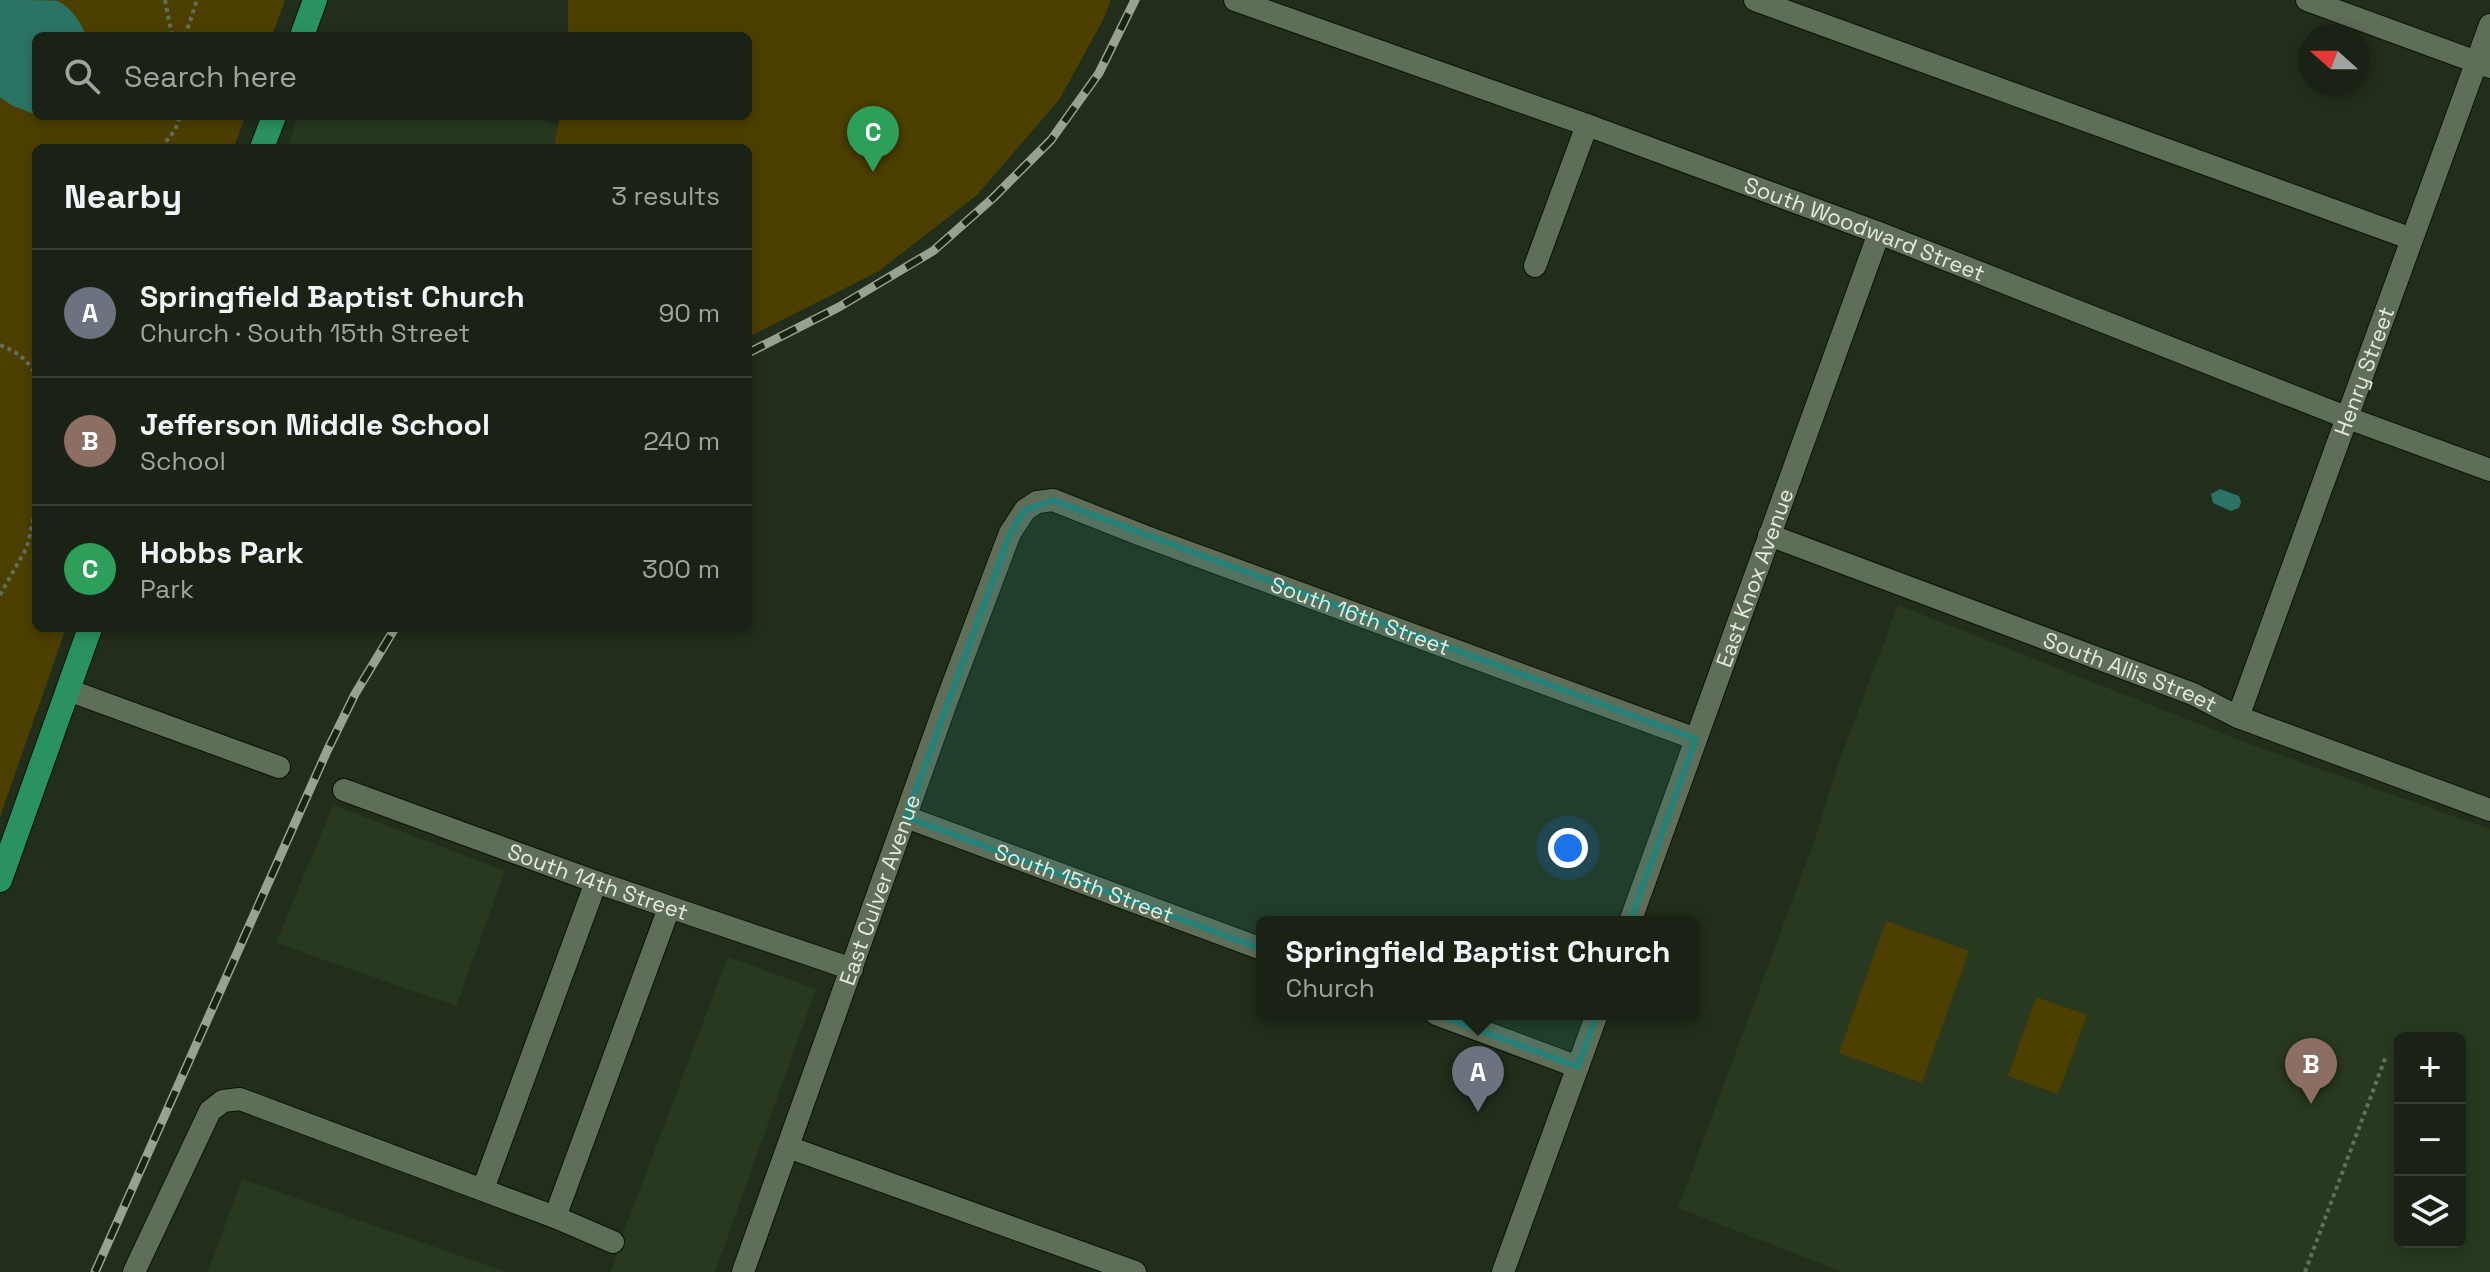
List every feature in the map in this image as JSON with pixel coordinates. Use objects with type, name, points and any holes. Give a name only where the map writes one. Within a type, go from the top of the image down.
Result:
[{"type":"main road","points":[[303,32],[315,0]]},
{"type":"main road","points":[[264,144],[272,120]]},
{"type":"main road","points":[[0,880],[89,632]]},
{"type":"street","name":"South Woodward Street","points":[[1235,0],[1879,233],[2348,418],[2490,470]]},
{"type":"street","points":[[1755,0],[2412,239]]},
{"type":"street","points":[[2307,0],[2483,65]]},
{"type":"street","name":"Henry Street","points":[[2238,717],[2412,239],[2483,65],[2490,25]]},
{"type":"street","points":[[1535,266],[1587,125]]},
{"type":"street","name":"East Knox Avenue","points":[[1632,916],[1879,233]]},
{"type":"street","name":"South 16th Street","points":[[1025,510],[1037,502],[1053,500],[1159,542],[1696,739]]},
{"type":"street","name":"East Culver Avenue","points":[[743,1272],[1010,533],[1025,510]]},
{"type":"street","name":"South Allis Street","points":[[1769,535],[2193,694],[2238,717],[2490,810]]},
{"type":"street","points":[[68,690],[279,767]]},
{"type":"street","name":"South 14th Street","points":[[344,790],[669,908],[852,969]]},
{"type":"street","name":"South 15th Street","points":[[906,817],[1256,947]]},
{"type":"street","points":[[483,1189],[596,882]]},
{"type":"street","points":[[555,1217],[669,908]]},
{"type":"street","points":[[1452,1020],[1578,1067]]},
{"type":"street","points":[[1503,1272],[1595,1020]]},
{"type":"street","points":[[134,1272],[210,1111],[223,1101],[240,1099],[483,1189],[613,1242]]},
{"type":"street","points":[[788,1147],[1135,1272]]},
{"type":"path","points":[[165,0],[171,32]]},
{"type":"path","points":[[186,32],[197,0]]},
{"type":"path","points":[[164,144],[179,120]]},
{"type":"path","points":[[0,345],[15,351],[32,367]]},
{"type":"path","points":[[0,595],[27,547],[32,525]]},
{"type":"path","points":[[2305,1272],[2386,1056]]},
{"type":"highlighted area","points":[[1053,500],[1696,739],[1578,1067],[906,817],[1010,533],[1025,510]]},
{"type":"shaded area","points":[[0,0],[285,0],[273,32],[32,32],[32,120],[244,120],[235,144],[32,144],[32,632],[65,632],[0,817]]},
{"type":"shaded area","points":[[568,0],[1111,0],[1059,100],[977,195],[879,271],[752,335],[752,144],[555,144],[559,120],[752,120],[752,32],[568,32]]},
{"type":"shaded area","points":[[297,120],[542,120],[605,144],[288,144]]},
{"type":"shaded area","points":[[1898,605],[2252,745],[2490,829],[2490,1272],[1842,1272],[1678,1208],[1813,845],[1836,770]]},
{"type":"shaded area","points":[[333,805],[505,871],[456,1006],[276,943]]},
{"type":"shaded area","points":[[1886,921],[1969,951],[1922,1083],[1839,1053]]},
{"type":"shaded area","points":[[728,957],[816,989],[715,1272],[611,1272],[626,1226]]},
{"type":"shaded area","points":[[2036,997],[2087,1015],[2058,1094],[2008,1076]]},
{"type":"shaded area","points":[[242,1179],[506,1272],[208,1272]]},
{"type":"water","points":[[0,0],[58,1],[75,16],[84,32],[32,32],[32,113],[0,97]]},
{"type":"water","points":[[2220,489],[2239,496],[2239,508],[2231,511],[2213,503],[2211,494]]},
{"type":"railway","points":[[752,351],[839,307],[933,251],[993,198],[1051,140],[1099,73],[1135,0]]},
{"type":"railway","points":[[95,1272],[327,751],[355,694],[393,632]]},
{"type":"place","name":"Hobbs Park","points":[[873,172]]},
{"type":"place","name":"Jefferson Middle School","points":[[2311,1104]]},
{"type":"place","name":"Springfield Baptist Church","points":[[1478,1112]]}]
